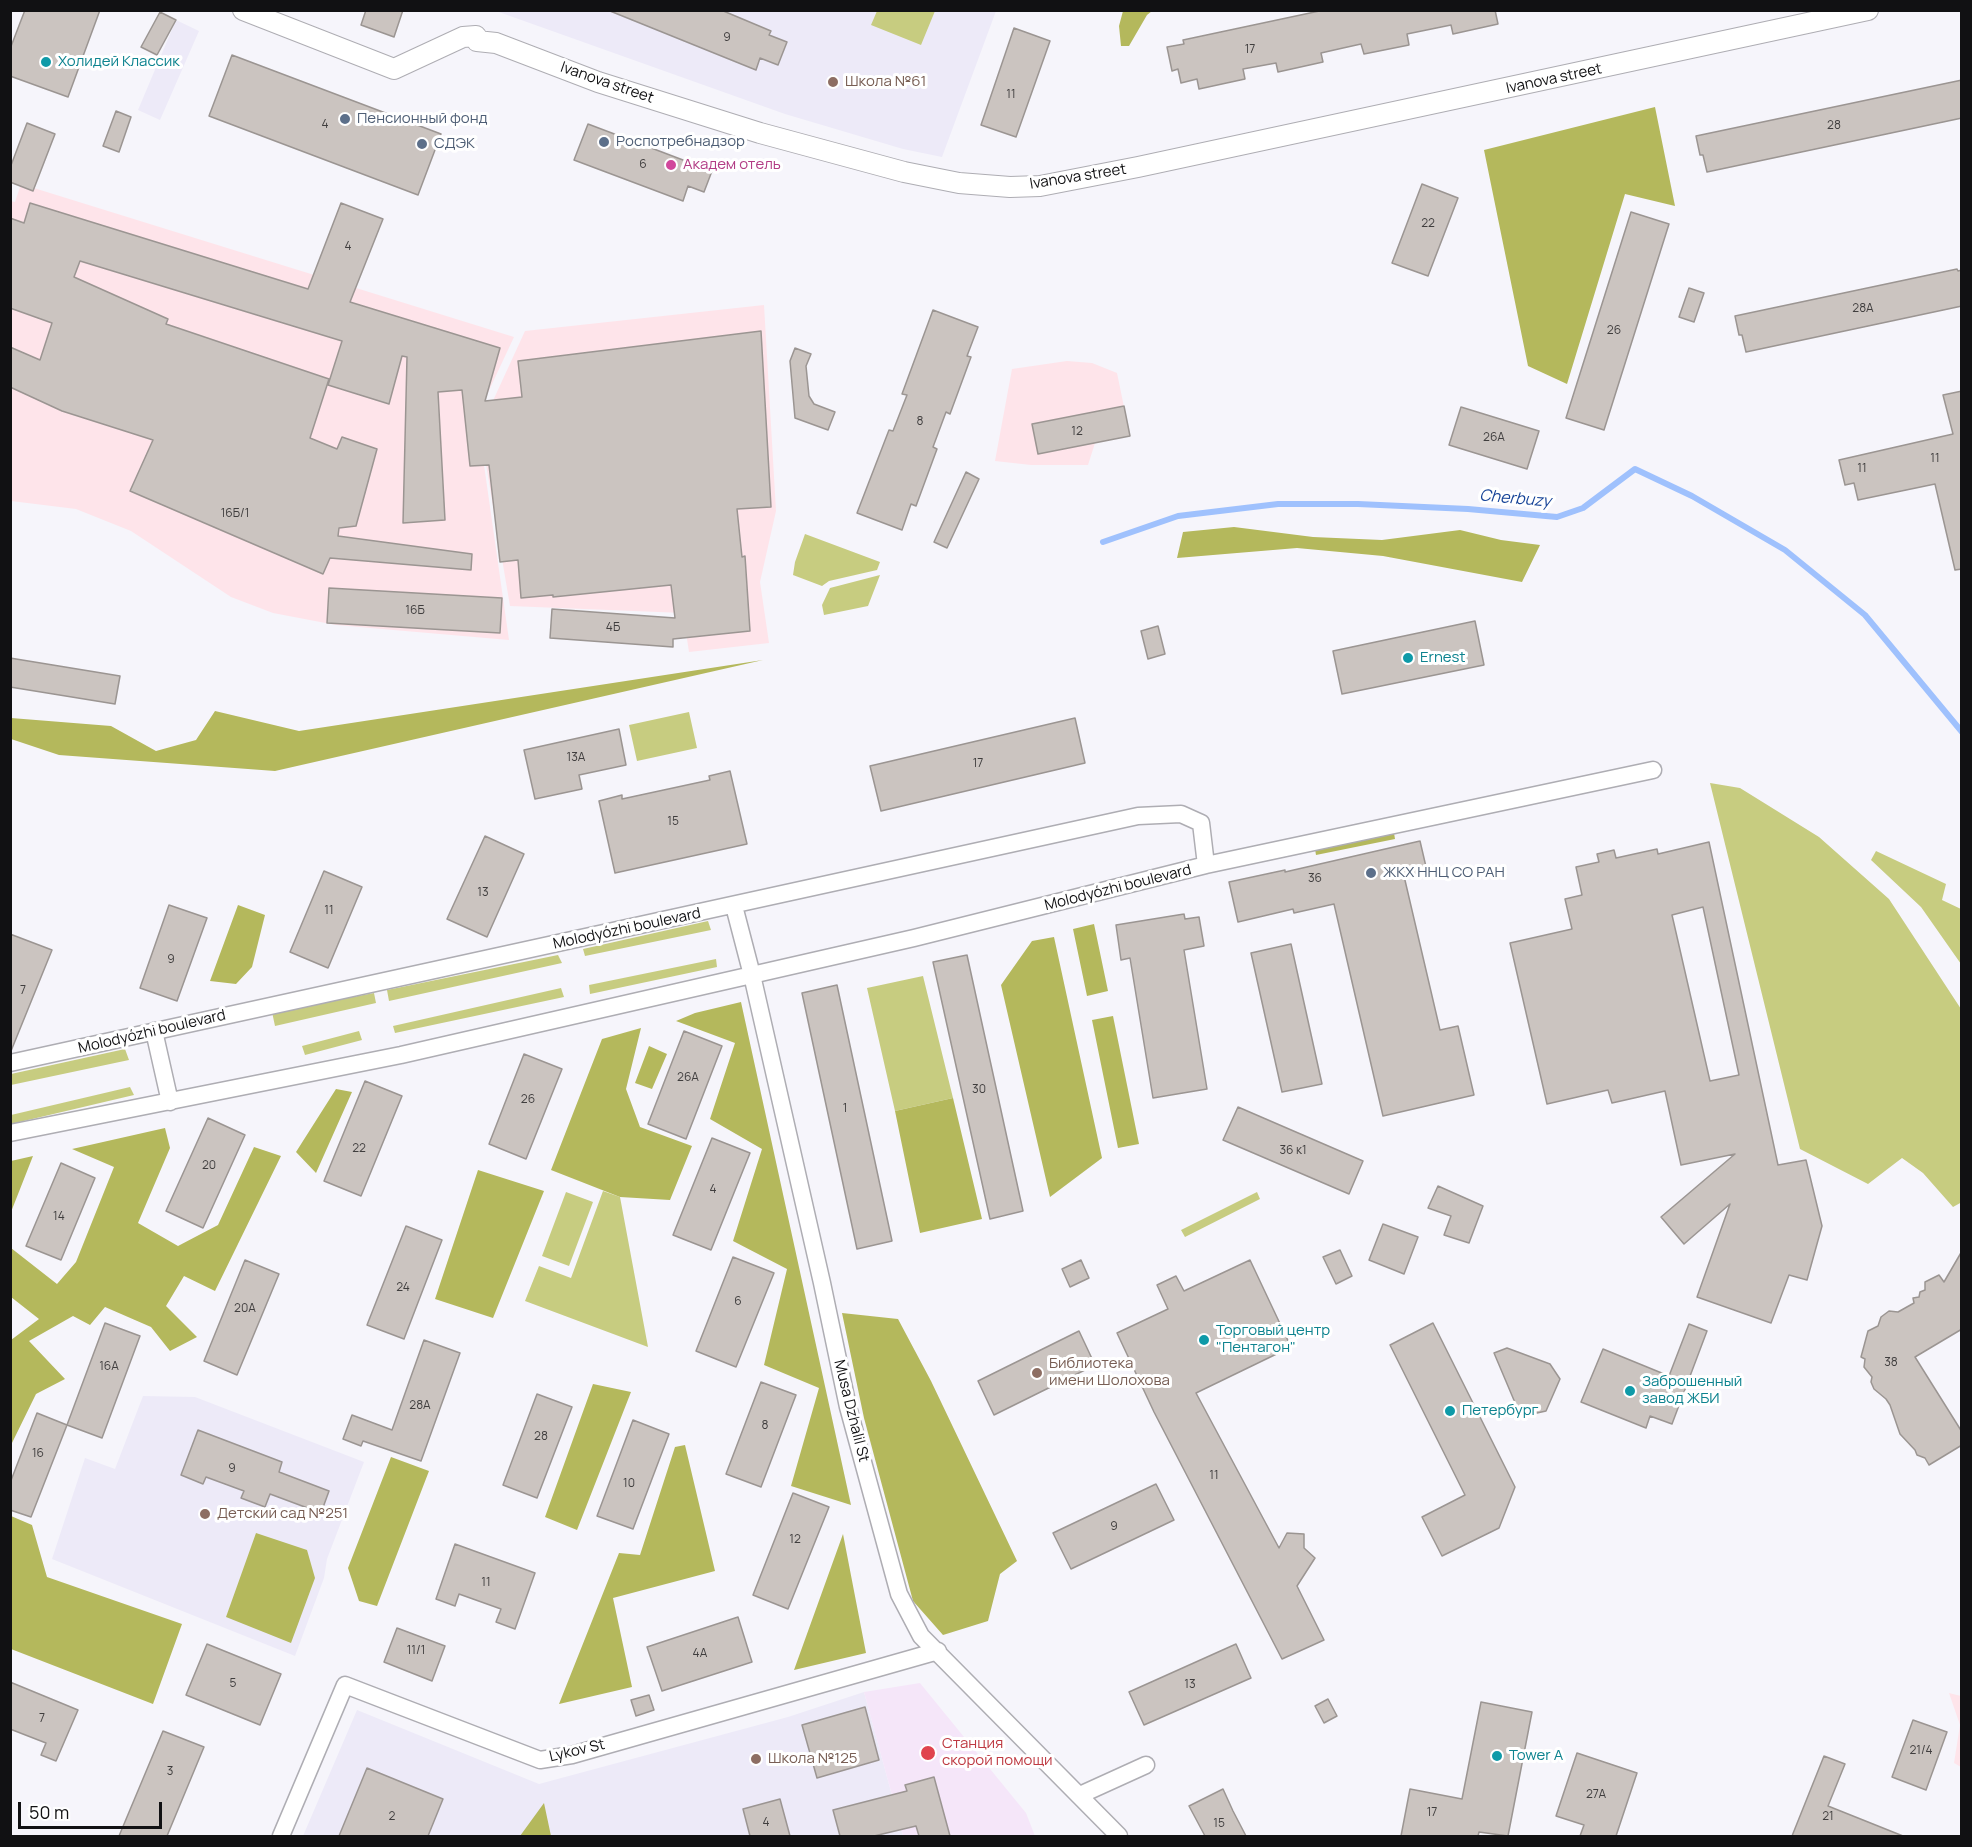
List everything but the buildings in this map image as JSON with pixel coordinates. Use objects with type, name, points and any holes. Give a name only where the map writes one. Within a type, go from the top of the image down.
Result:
[{"type":"street","name":"Ivanova street","points":[[243,10],[394,69],[456,40],[476,36],[477,40],[496,43],[598,81],[760,133],[904,172],[958,183],[1010,187],[1040,186],[1138,167],[1868,10]]},
{"type":"street","name":"Molodyózhi boulevard","points":[[10,1133],[401,1055],[914,938],[1206,865],[1653,771]]},
{"type":"street","name":"Molodyózhi boulevard","points":[[10,1063],[1138,816],[1181,814],[1201,823],[1206,865]]},
{"type":"street","name":"Musa Dzhalil St","points":[[734,906],[752,975],[848,1407],[899,1594],[921,1636],[1119,1836]]},
{"type":"street","points":[[154,1031],[170,1102]]},
{"type":"street","name":"Lykov St","points":[[281,1836],[345,1685],[540,1760],[573,1755],[938,1651]]},
{"type":"street","points":[[1080,1795],[1146,1765]]},
{"type":"shaded area","name":"Школа №61","points":[[496,11],[996,11],[942,157],[903,149],[785,114]]},
{"type":"shaded area","points":[[176,20],[199,31],[160,120],[138,110]]},
{"type":"shaded area","points":[[21,184],[514,337],[477,416],[509,640],[336,625],[273,613],[231,597],[131,531],[76,509],[11,501],[10,201],[15,202]]},
{"type":"shaded area","points":[[764,305],[776,511],[760,582],[769,643],[689,652],[683,613],[510,606],[480,429],[525,331]]},
{"type":"shaded area","points":[[1067,361],[1092,363],[1117,373],[1130,436],[1095,443],[1088,465],[1031,465],[995,461],[1012,369]]},
{"type":"shaded area","name":"Детский сад №251","points":[[143,1396],[195,1397],[364,1462],[327,1559],[324,1578],[295,1656],[52,1559],[85,1458],[115,1469]]},
{"type":"shaded area","name":"Станция скорой помощи","points":[[920,1683],[1026,1813],[1035,1836],[903,1836],[864,1692]]},
{"type":"shaded area","name":"Школа №125","points":[[864,1692],[903,1836],[303,1836],[357,1710],[539,1784],[788,1717]]},
{"type":"shaded area","points":[[1949,1693],[1961,1696],[1961,1767],[1954,1763],[1960,1725]]},
{"type":"green space","points":[[877,10],[935,11],[921,45],[871,25]]},
{"type":"green space","points":[[1123,11],[1152,11],[1147,15],[1129,46],[1121,46],[1119,26]]},
{"type":"green space","points":[[1655,107],[1675,206],[1625,194],[1567,384],[1528,366],[1484,150]]},
{"type":"green space","points":[[1234,527],[1313,537],[1382,540],[1460,530],[1501,540],[1540,545],[1522,582],[1383,556],[1297,548],[1177,558],[1183,532]]},
{"type":"green space","points":[[805,534],[880,562],[877,570],[829,581],[822,586],[793,575]]},
{"type":"green space","points":[[880,575],[868,606],[824,615],[822,605],[830,588]]},
{"type":"green space","points":[[763,660],[275,771],[59,755],[11,739],[11,718],[111,726],[156,751],[196,740],[215,711],[299,731]]},
{"type":"green space","points":[[689,712],[697,748],[637,761],[629,725]]},
{"type":"green space","points":[[1710,783],[1740,788],[1819,837],[1889,899],[1961,1009],[1962,1202],[1953,1207],[1923,1173],[1902,1158],[1868,1184],[1800,1149]]},
{"type":"green space","points":[[1394,833],[1395,839],[1316,855],[1315,849]]},
{"type":"green space","points":[[1876,851],[1946,884],[1942,900],[1961,909],[1961,964],[1921,907],[1871,860]]},
{"type":"green space","points":[[238,905],[265,915],[252,967],[236,984],[210,981]]},
{"type":"green space","points":[[708,921],[711,930],[585,956],[583,949]]},
{"type":"green space","points":[[1094,924],[1108,991],[1087,996],[1073,929]]},
{"type":"green space","points":[[1054,937],[1102,1158],[1050,1197],[1001,985],[1032,941]]},
{"type":"green space","points":[[558,955],[562,963],[389,1001],[387,990]]},
{"type":"green space","points":[[716,959],[717,967],[590,994],[589,985]]},
{"type":"green space","points":[[923,976],[953,1098],[895,1111],[867,988]]},
{"type":"green space","points":[[561,988],[564,997],[395,1033],[393,1026]]},
{"type":"green space","points":[[374,993],[376,1003],[275,1026],[272,1012]]},
{"type":"green space","points":[[741,1002],[851,1505],[791,1486],[819,1388],[764,1365],[787,1269],[733,1241],[762,1149],[710,1119],[735,1043],[676,1021],[695,1013]]},
{"type":"green space","points":[[1113,1016],[1139,1144],[1118,1148],[1092,1020]]},
{"type":"green space","points":[[641,1028],[626,1089],[640,1127],[692,1146],[670,1200],[620,1197],[551,1170],[602,1039]]},
{"type":"green space","points":[[359,1031],[362,1040],[305,1055],[302,1046]]},
{"type":"green space","points":[[649,1046],[667,1054],[652,1089],[635,1083]]},
{"type":"green space","points":[[125,1049],[129,1060],[11,1085],[11,1074]]},
{"type":"green space","points":[[130,1087],[134,1095],[11,1124],[11,1115]]},
{"type":"green space","points":[[336,1089],[352,1092],[316,1173],[296,1152]]},
{"type":"green space","points":[[953,1098],[982,1219],[920,1233],[895,1111]]},
{"type":"green space","points":[[165,1128],[170,1148],[138,1223],[178,1246],[218,1225],[254,1147],[281,1156],[215,1291],[184,1276],[166,1306],[197,1337],[170,1351],[151,1327],[105,1307],[90,1325],[73,1316],[29,1341],[65,1379],[36,1394],[11,1445],[11,1340],[39,1319],[11,1297],[11,1248],[57,1284],[76,1262],[114,1167],[72,1149]]},
{"type":"green space","points":[[33,1156],[11,1212],[11,1161]]},
{"type":"green space","points":[[478,1170],[544,1191],[493,1318],[435,1299]]},
{"type":"green space","points":[[603,1191],[620,1197],[648,1347],[525,1301],[539,1266],[571,1278]]},
{"type":"green space","points":[[566,1192],[593,1202],[569,1266],[542,1256]]},
{"type":"green space","points":[[1257,1192],[1260,1199],[1185,1237],[1181,1230]]},
{"type":"green space","points":[[842,1313],[898,1319],[931,1381],[1017,1561],[1000,1574],[988,1621],[943,1635],[913,1601],[864,1418]]},
{"type":"green space","points":[[593,1384],[631,1392],[577,1530],[545,1517]]},
{"type":"green space","points":[[685,1445],[715,1571],[613,1598],[632,1687],[559,1704],[619,1553],[640,1555],[675,1447]]},
{"type":"green space","points":[[391,1457],[429,1471],[377,1606],[359,1601],[348,1568]]},
{"type":"green space","points":[[11,1516],[32,1525],[47,1577],[182,1624],[153,1704],[11,1649]]},
{"type":"green space","points":[[256,1533],[307,1550],[315,1578],[291,1643],[226,1617]]},
{"type":"green space","points":[[843,1534],[866,1653],[794,1670]]},
{"type":"green space","points":[[544,1803],[551,1836],[520,1836]]},
{"type":"waterway","name":"Cherbuzy","points":[[1103,542],[1178,516],[1278,504],[1358,504],[1468,509],[1557,517],[1583,508],[1635,469],[1692,496],[1785,550],[1865,615],[1962,732]]},
{"type":"place","name":"Холидей Классик","points":[[46,62]]},
{"type":"place","name":"Школа №61","points":[[833,82]]},
{"type":"place","name":"Пенсионный фонд","points":[[345,119]]},
{"type":"place","name":"Роспотребнадзор","points":[[604,142]]},
{"type":"place","name":"СДЭК","points":[[422,144]]},
{"type":"place","name":"Академ отель","points":[[671,165]]},
{"type":"place","name":"Ernest","points":[[1408,658]]},
{"type":"place","name":"ЖКХ ННЦ СО РАН","points":[[1371,873]]},
{"type":"place","name":"Торговый центр \"Пентагон\"","points":[[1204,1340]]},
{"type":"place","name":"Библиотека имени Шолохова","points":[[1037,1373]]},
{"type":"place","name":"Заброшенный завод ЖБИ","points":[[1630,1391]]},
{"type":"place","name":"Петербург","points":[[1450,1411]]},
{"type":"place","name":"Детский сад №251","points":[[205,1514]]},
{"type":"place","name":"Станция скорой помощи","points":[[928,1753]]},
{"type":"place","name":"Tower A","points":[[1497,1756]]},
{"type":"place","name":"Школа №125","points":[[756,1759]]}]
